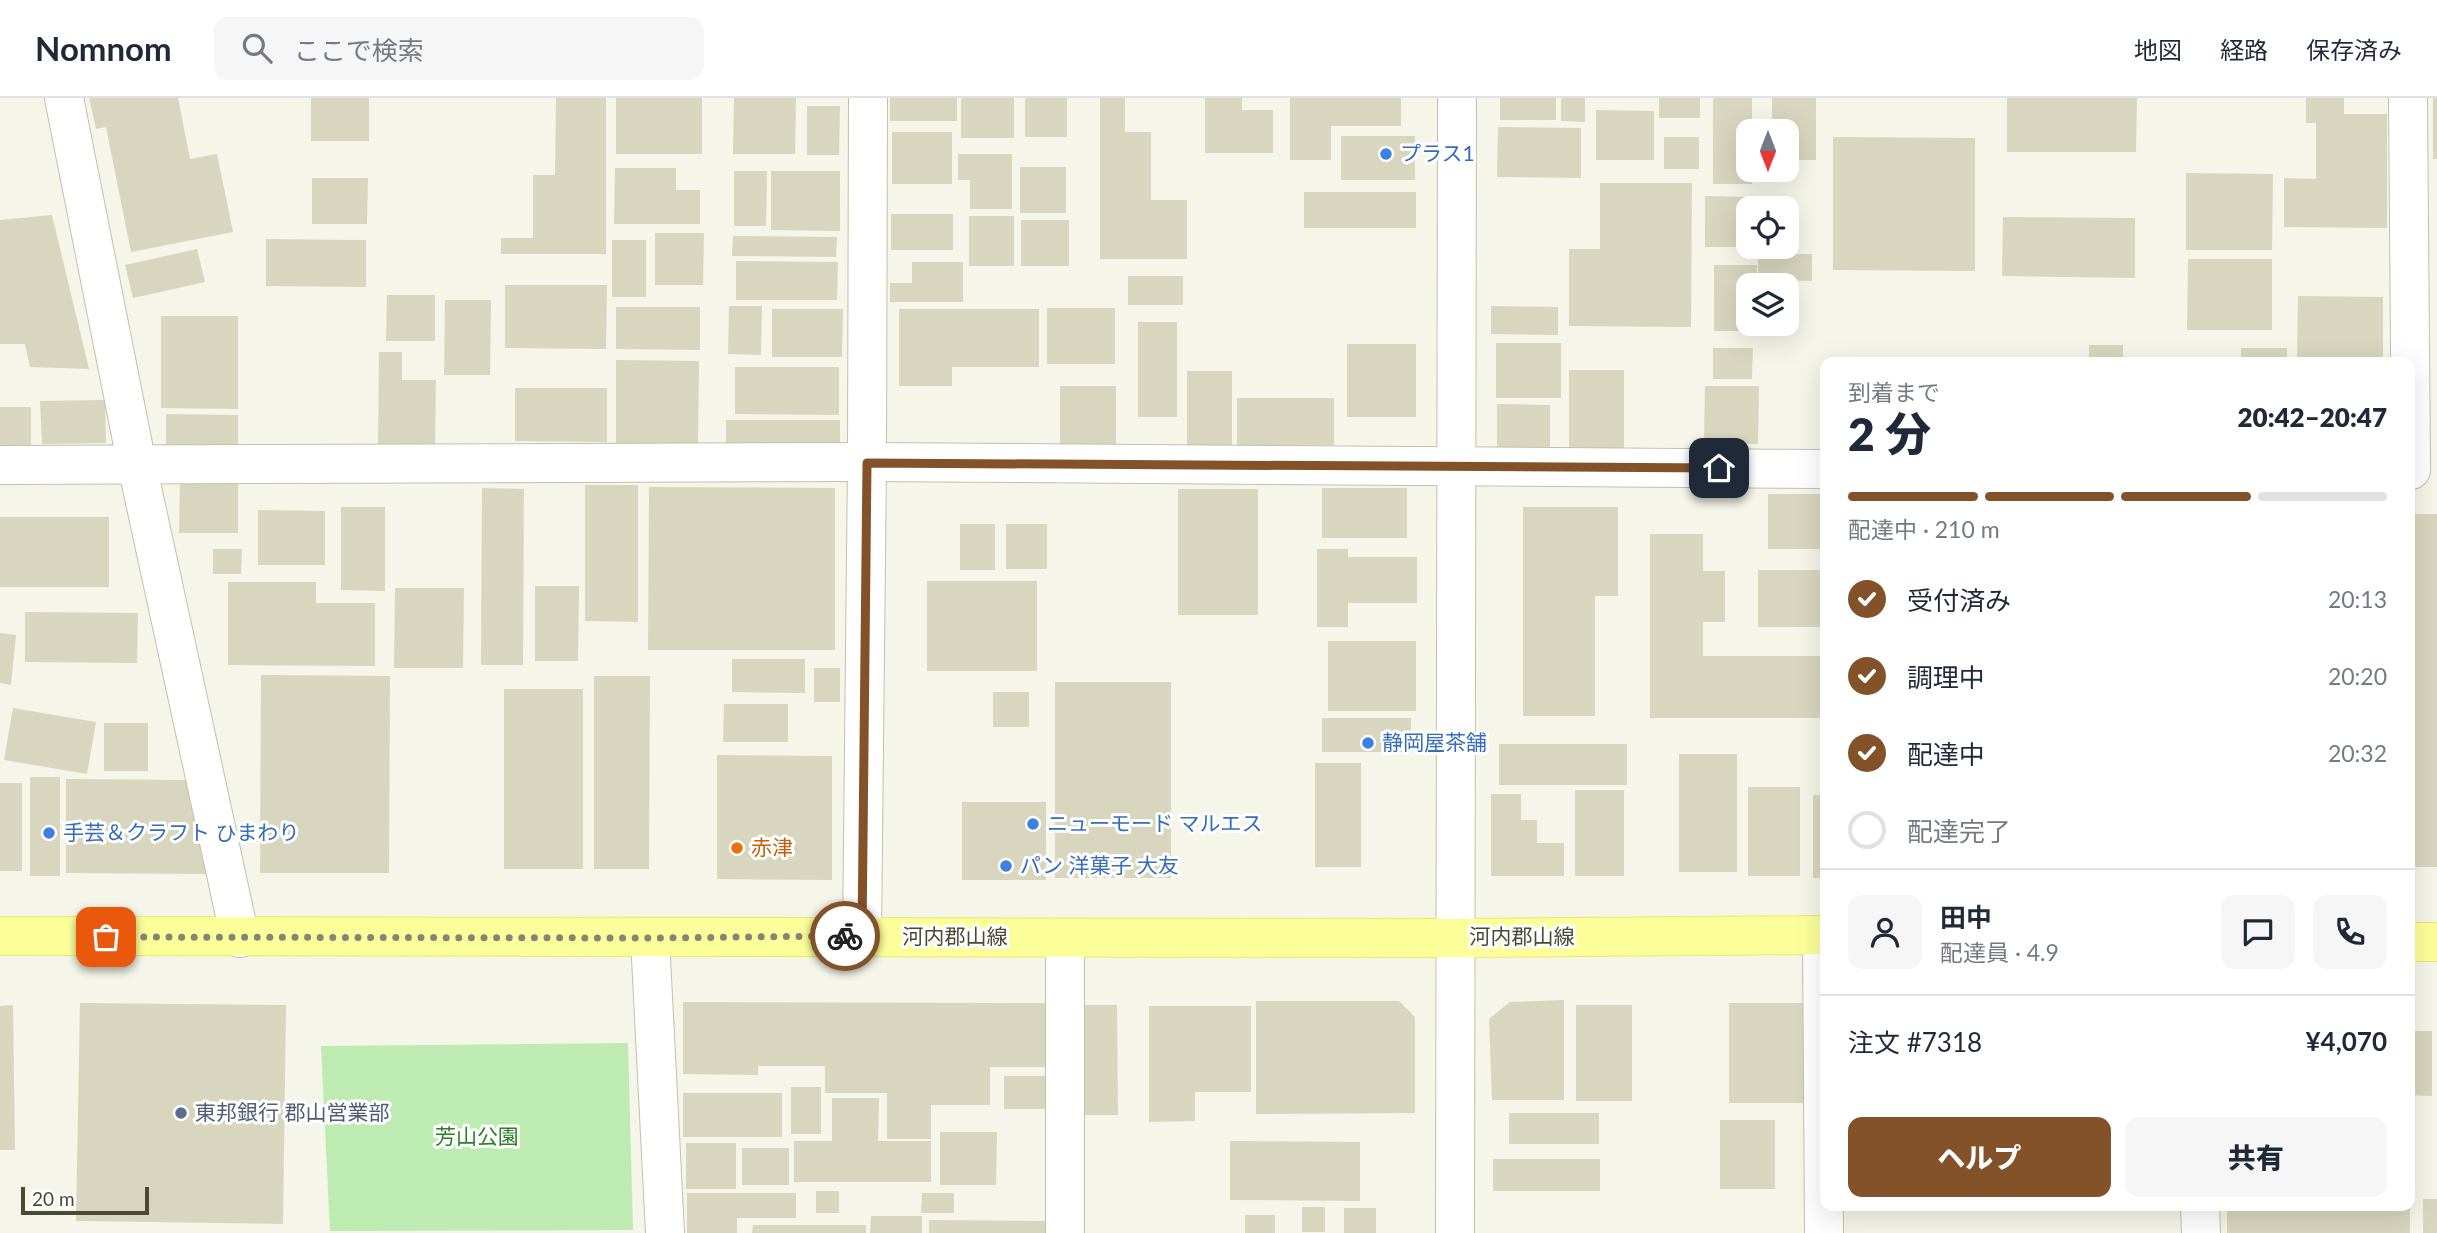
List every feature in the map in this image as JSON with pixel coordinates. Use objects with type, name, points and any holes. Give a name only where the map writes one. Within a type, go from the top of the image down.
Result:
[{"type":"main road","name":"河内郡山線","points":[[0,936],[1456,938],[1820,935]]},
{"type":"main road","points":[[2415,942],[2437,942]]},
{"type":"street","points":[[64,98],[137,465],[240,938]]},
{"type":"street","points":[[862,936],[868,98]]},
{"type":"street","points":[[1455,1233],[1457,98]]},
{"type":"street","points":[[2408,98],[2419,470]]},
{"type":"street","points":[[0,465],[867,463],[1820,469]]},
{"type":"street","points":[[650,938],[665,1233]]},
{"type":"street","points":[[1065,938],[1065,1233]]},
{"type":"street","points":[[1824,1211],[1824,1233]]},
{"type":"street","points":[[2200,1211],[2201,1233]]},
{"type":"green space","name":"芳山公園","points":[[628,1043],[633,1230],[330,1231],[321,1046]]},
{"type":"building","points":[[89,98],[178,98],[190,159],[217,154],[233,232],[131,252],[106,127],[96,129]]},
{"type":"building","points":[[311,98],[369,98],[369,141],[311,141]]},
{"type":"building","points":[[556,98],[606,98],[606,254],[501,254],[501,238],[533,238],[533,175],[555,175]]},
{"type":"building","points":[[616,98],[702,98],[702,154],[616,154]]},
{"type":"building","points":[[734,98],[796,98],[795,154],[733,154]]},
{"type":"building","points":[[890,98],[957,98],[957,121],[890,121]]},
{"type":"building","points":[[961,98],[1014,98],[1014,138],[961,138]]},
{"type":"building","points":[[1025,98],[1067,98],[1067,137],[1025,137]]},
{"type":"building","points":[[1100,98],[1125,98],[1125,132],[1151,132],[1151,200],[1187,200],[1187,259],[1100,259]]},
{"type":"building","points":[[1205,98],[1242,98],[1242,110],[1273,110],[1273,153],[1205,153]]},
{"type":"building","points":[[1290,98],[1401,98],[1401,126],[1331,126],[1331,160],[1290,160]]},
{"type":"building","points":[[1500,98],[1556,98],[1556,120],[1500,120]]},
{"type":"building","points":[[1561,98],[1585,98],[1585,122],[1561,121]]},
{"type":"building","points":[[1659,98],[1700,98],[1700,118],[1659,118]]},
{"type":"building","points":[[1713,98],[1752,98],[1752,119],[1736,119],[1736,182],[1752,184],[1713,184]]},
{"type":"building","points":[[1772,98],[1816,98],[1816,160],[1799,160],[1799,119],[1772,119]]},
{"type":"building","points":[[2007,98],[2137,98],[2136,152],[2007,152]]},
{"type":"building","points":[[2306,98],[2344,98],[2344,114],[2387,114],[2387,228],[2284,227],[2284,178],[2316,179],[2316,123],[2306,123]]},
{"type":"building","points":[[2433,98],[2437,98],[2437,159],[2433,159]]},
{"type":"building","points":[[807,106],[840,106],[839,155],[807,155]]},
{"type":"building","points":[[1596,110],[1654,111],[1654,160],[1596,160]]},
{"type":"building","points":[[1498,127],[1581,128],[1581,178],[1497,177]]},
{"type":"building","points":[[892,132],[952,132],[952,184],[892,184]]},
{"type":"building","points":[[1341,136],[1415,136],[1415,180],[1341,180]]},
{"type":"building","points":[[1664,137],[1699,137],[1699,169],[1664,169]]},
{"type":"building","points":[[1833,137],[1975,138],[1975,271],[1833,270]]},
{"type":"building","points":[[958,154],[1012,154],[1012,209],[970,209],[970,180],[958,180]]},
{"type":"building","points":[[1020,167],[1066,167],[1066,213],[1020,213]]},
{"type":"building","points":[[615,168],[676,168],[676,190],[700,190],[700,224],[614,224]]},
{"type":"building","points":[[734,171],[767,171],[766,226],[734,226]]},
{"type":"building","points":[[771,171],[840,171],[840,231],[771,230]]},
{"type":"building","points":[[2186,173],[2273,174],[2272,250],[2186,250]]},
{"type":"building","points":[[312,178],[368,178],[367,224],[312,224]]},
{"type":"building","points":[[1600,183],[1692,183],[1691,327],[1569,326],[1569,249],[1600,249]]},
{"type":"building","points":[[1304,192],[1416,192],[1416,228],[1304,228]]},
{"type":"building","points":[[1705,196],[1736,197],[1736,247],[1705,247]]},
{"type":"building","points":[[891,214],[953,214],[953,250],[891,250]]},
{"type":"building","points":[[52,215],[89,369],[30,367],[25,344],[0,344],[0,220]]},
{"type":"building","points":[[969,216],[1014,216],[1014,266],[969,266]]},
{"type":"building","points":[[2003,217],[2135,218],[2135,278],[2002,276]]},
{"type":"building","points":[[1021,220],[1069,220],[1069,266],[1021,266]]},
{"type":"building","points":[[655,233],[704,233],[703,285],[655,285]]},
{"type":"building","points":[[733,236],[837,237],[836,257],[732,256]]},
{"type":"building","points":[[266,239],[366,240],[366,287],[266,286]]},
{"type":"building","points":[[612,240],[646,240],[646,297],[612,297]]},
{"type":"building","points":[[197,249],[205,282],[133,298],[125,265]]},
{"type":"building","points":[[1799,254],[1812,254],[1812,281],[1799,281],[1799,273],[1758,273],[1758,259],[1799,259]]},
{"type":"building","points":[[2188,259],[2272,259],[2272,330],[2187,330]]},
{"type":"building","points":[[736,261],[838,262],[837,300],[736,300]]},
{"type":"building","points":[[912,262],[963,262],[963,302],[890,302],[890,283],[912,283]]},
{"type":"building","points":[[1714,265],[1757,265],[1757,273],[1736,273],[1736,331],[1714,331]]},
{"type":"building","points":[[1128,276],[1183,276],[1183,305],[1128,305]]},
{"type":"building","points":[[505,285],[607,285],[606,349],[505,348]]},
{"type":"building","points":[[387,295],[435,295],[435,341],[386,341]]},
{"type":"building","points":[[2298,296],[2383,297],[2383,357],[2297,357]]},
{"type":"building","points":[[445,300],[491,300],[490,375],[444,375]]},
{"type":"building","points":[[729,306],[762,306],[761,355],[728,354]]},
{"type":"building","points":[[1491,306],[1558,307],[1558,335],[1491,334]]},
{"type":"building","points":[[616,307],[700,307],[700,350],[616,349]]},
{"type":"building","points":[[1047,308],[1115,308],[1115,364],[1047,364]]},
{"type":"building","points":[[772,309],[843,309],[842,357],[772,357]]},
{"type":"building","points":[[899,309],[1039,309],[1039,367],[952,367],[952,386],[899,386]]},
{"type":"building","points":[[161,316],[238,316],[238,409],[161,408]]},
{"type":"building","points":[[1138,322],[1177,322],[1177,417],[1138,417]]},
{"type":"building","points":[[1496,343],[1561,343],[1561,398],[1496,398]]},
{"type":"building","points":[[1347,344],[1416,344],[1416,417],[1347,417]]},
{"type":"building","points":[[2089,345],[2123,345],[2123,357],[2089,357]]},
{"type":"building","points":[[1713,348],[1753,348],[1752,379],[1713,379]]},
{"type":"building","points":[[2241,348],[2287,348],[2287,357],[2241,357]]},
{"type":"building","points":[[379,352],[402,352],[402,380],[436,380],[435,447],[378,446]]},
{"type":"building","points":[[616,360],[699,361],[698,443],[616,443]]},
{"type":"building","points":[[735,367],[839,367],[839,415],[735,414]]},
{"type":"building","points":[[1569,370],[1624,370],[1624,449],[1569,449]]},
{"type":"building","points":[[1187,371],[1232,371],[1232,445],[1187,445]]},
{"type":"building","points":[[1060,386],[1116,386],[1116,450],[1060,450]]},
{"type":"building","points":[[1705,386],[1759,386],[1758,444],[1704,443]]},
{"type":"building","points":[[515,388],[607,388],[607,442],[515,441]]},
{"type":"building","points":[[1237,398],[1334,398],[1334,445],[1237,445]]},
{"type":"building","points":[[105,400],[106,443],[42,444],[40,401]]},
{"type":"building","points":[[1497,404],[1550,405],[1550,450],[1497,450]]},
{"type":"building","points":[[0,407],[31,407],[31,446],[0,445]]},
{"type":"building","points":[[166,414],[238,415],[238,446],[166,445]]},
{"type":"building","points":[[726,420],[840,420],[840,453],[726,452]]},
{"type":"building","points":[[180,481],[238,482],[238,533],[179,533]]},
{"type":"building","points":[[585,485],[638,485],[638,622],[585,621]]},
{"type":"building","points":[[649,487],[835,488],[835,650],[648,650]]},
{"type":"building","points":[[482,488],[524,489],[523,665],[481,665]]},
{"type":"building","points":[[1322,488],[1407,488],[1407,538],[1322,538]]},
{"type":"building","points":[[1178,489],[1258,489],[1258,615],[1178,615]]},
{"type":"building","points":[[1768,494],[1820,494],[1820,549],[1768,549]]},
{"type":"building","points":[[341,507],[385,507],[385,591],[341,590]]},
{"type":"building","points":[[1523,507],[1618,507],[1618,596],[1595,596],[1595,716],[1523,716]]},
{"type":"building","points":[[258,510],[325,511],[325,565],[258,565]]},
{"type":"building","points":[[2415,514],[2437,514],[2437,867],[2415,867]]},
{"type":"building","points":[[0,517],[109,517],[109,587],[0,587]]},
{"type":"building","points":[[960,524],[995,524],[995,570],[960,570]]},
{"type":"building","points":[[1006,524],[1047,524],[1047,569],[1006,569]]},
{"type":"building","points":[[1650,534],[1703,534],[1703,571],[1725,571],[1725,622],[1703,622],[1703,656],[1820,656],[1820,718],[1650,718]]},
{"type":"building","points":[[213,549],[242,549],[241,574],[213,574]]},
{"type":"building","points":[[1317,549],[1348,549],[1348,557],[1417,557],[1417,603],[1348,603],[1348,627],[1317,627]]},
{"type":"building","points":[[1758,570],[1820,570],[1820,627],[1758,627]]},
{"type":"building","points":[[927,581],[1037,581],[1037,671],[927,671]]},
{"type":"building","points":[[228,582],[316,582],[316,603],[375,603],[375,666],[228,665]]},
{"type":"building","points":[[535,586],[579,586],[578,661],[535,661]]},
{"type":"building","points":[[395,588],[464,588],[463,668],[394,668]]},
{"type":"building","points":[[25,612],[138,613],[137,663],[25,662]]},
{"type":"building","points":[[0,633],[16,635],[11,685],[0,683]]},
{"type":"building","points":[[1328,641],[1416,641],[1416,711],[1328,711]]},
{"type":"building","points":[[732,659],[805,659],[805,693],[732,692]]},
{"type":"building","points":[[814,668],[840,668],[840,702],[814,702]]},
{"type":"building","points":[[261,675],[390,676],[389,873],[260,873]]},
{"type":"building","points":[[594,676],[650,676],[649,869],[594,869]]},
{"type":"building","points":[[1055,682],[1171,682],[1171,878],[1055,878]]},
{"type":"building","points":[[504,689],[583,689],[583,869],[504,869]]},
{"type":"building","points":[[993,692],[1029,692],[1029,727],[993,727]]},
{"type":"building","points":[[724,704],[788,704],[788,742],[723,742]]},
{"type":"building","points":[[13,708],[96,722],[87,774],[4,760]]},
{"type":"building","points":[[1322,718],[1411,718],[1411,752],[1322,752]]},
{"type":"building","points":[[104,723],[148,723],[148,771],[104,771]]},
{"type":"building","points":[[1499,744],[1627,744],[1627,785],[1499,785]]},
{"type":"building","points":[[1679,754],[1737,754],[1737,872],[1679,872]]},
{"type":"building","points":[[717,755],[832,756],[832,880],[717,879]]},
{"type":"building","points":[[1315,763],[1361,763],[1361,867],[1315,867]]},
{"type":"building","points":[[30,777],[60,777],[60,876],[30,876]]},
{"type":"building","points":[[66,779],[187,780],[206,874],[66,873]]},
{"type":"building","points":[[0,783],[22,783],[22,871],[0,871]]},
{"type":"building","points":[[1748,787],[1800,787],[1800,876],[1748,876]]},
{"type":"building","points":[[1575,790],[1624,790],[1624,876],[1575,876]]},
{"type":"building","points":[[1491,794],[1521,794],[1521,820],[1537,820],[1537,843],[1564,843],[1564,876],[1491,876]]},
{"type":"building","points":[[1813,795],[1820,795],[1820,878],[1813,878]]},
{"type":"building","points":[[962,802],[1046,802],[1046,880],[962,880]]},
{"type":"building","points":[[1564,1000],[1564,1100],[1492,1100],[1489,1019],[1510,1002]]},
{"type":"building","points":[[1256,1001],[1399,1001],[1415,1017],[1415,1113],[1256,1114]]},
{"type":"building","points":[[683,1002],[1049,1003],[1049,1067],[990,1067],[990,1105],[931,1105],[931,1139],[887,1139],[887,1093],[825,1093],[825,1066],[758,1066],[758,1075],[683,1074]]},
{"type":"building","name":"東邦銀行 郡山営業部","points":[[80,1003],[286,1005],[283,1224],[76,1221]]},
{"type":"building","points":[[1729,1003],[1806,1003],[1806,1103],[1729,1103]]},
{"type":"building","points":[[13,1005],[15,1150],[0,1150],[0,1006]]},
{"type":"building","points":[[1084,1005],[1117,1005],[1118,1115],[1085,1115]]},
{"type":"building","points":[[1576,1005],[1632,1005],[1632,1101],[1576,1101]]},
{"type":"building","points":[[1149,1006],[1251,1006],[1251,1092],[1195,1092],[1195,1121],[1149,1122]]},
{"type":"building","points":[[2415,1031],[2432,1031],[2432,1096],[2415,1095]]},
{"type":"building","points":[[1004,1076],[1047,1076],[1047,1109],[1004,1109]]},
{"type":"building","points":[[791,1087],[821,1087],[821,1134],[791,1134]]},
{"type":"building","points":[[683,1093],[782,1093],[782,1137],[683,1137]]},
{"type":"building","points":[[832,1098],[879,1098],[878,1141],[931,1141],[931,1182],[794,1182],[794,1141],[832,1141]]},
{"type":"building","points":[[1509,1113],[1599,1113],[1599,1144],[1509,1144]]},
{"type":"building","points":[[1720,1120],[1775,1120],[1775,1189],[1720,1189]]},
{"type":"building","points":[[940,1132],[997,1132],[996,1185],[940,1185]]},
{"type":"building","points":[[1230,1141],[1360,1142],[1360,1201],[1230,1200]]},
{"type":"building","points":[[686,1143],[736,1143],[736,1189],[686,1189]]},
{"type":"building","points":[[742,1148],[789,1148],[789,1185],[742,1185]]},
{"type":"building","points":[[1493,1159],[1600,1159],[1600,1191],[1493,1191]]},
{"type":"building","points":[[816,1191],[839,1191],[839,1213],[816,1213]]},
{"type":"building","points":[[687,1193],[796,1193],[796,1218],[737,1218],[737,1233],[687,1233]]},
{"type":"building","points":[[922,1193],[954,1193],[954,1213],[921,1213]]},
{"type":"building","points":[[2423,1199],[2437,1199],[2437,1233],[2423,1233]]},
{"type":"building","points":[[1302,1207],[1325,1207],[1325,1232],[1302,1232]]},
{"type":"building","points":[[1344,1208],[1376,1208],[1376,1233],[1344,1233]]},
{"type":"building","points":[[2227,1211],[2410,1211],[2410,1233],[2227,1233]]},
{"type":"building","points":[[1245,1215],[1275,1215],[1275,1233],[1245,1233]]},
{"type":"building","points":[[871,1216],[922,1216],[922,1233],[870,1233]]},
{"type":"building","points":[[929,1220],[1045,1221],[1045,1233],[929,1233]]},
{"type":"building","points":[[753,1225],[866,1225],[866,1233],[752,1233]]},
{"type":"way so far","points":[[106,937],[845,936]]},
{"type":"place","name":"プラス1","points":[[1386,154]]},
{"type":"place","name":"静岡屋茶舗","points":[[1368,743]]},
{"type":"place","name":"ニューモード マルエス","points":[[1033,824]]},
{"type":"place","name":"手芸＆クラフト ひまわり","points":[[49,833]]},
{"type":"place","name":"赤津","points":[[737,848]]},
{"type":"place","name":"パン 洋菓子 大友","points":[[1006,866]]},
{"type":"place","name":"東邦銀行 郡山営業部","points":[[181,1113]]},
{"type":"route","points":[[845,936],[862,936],[867,463],[1399,464],[1719,468]]}]
